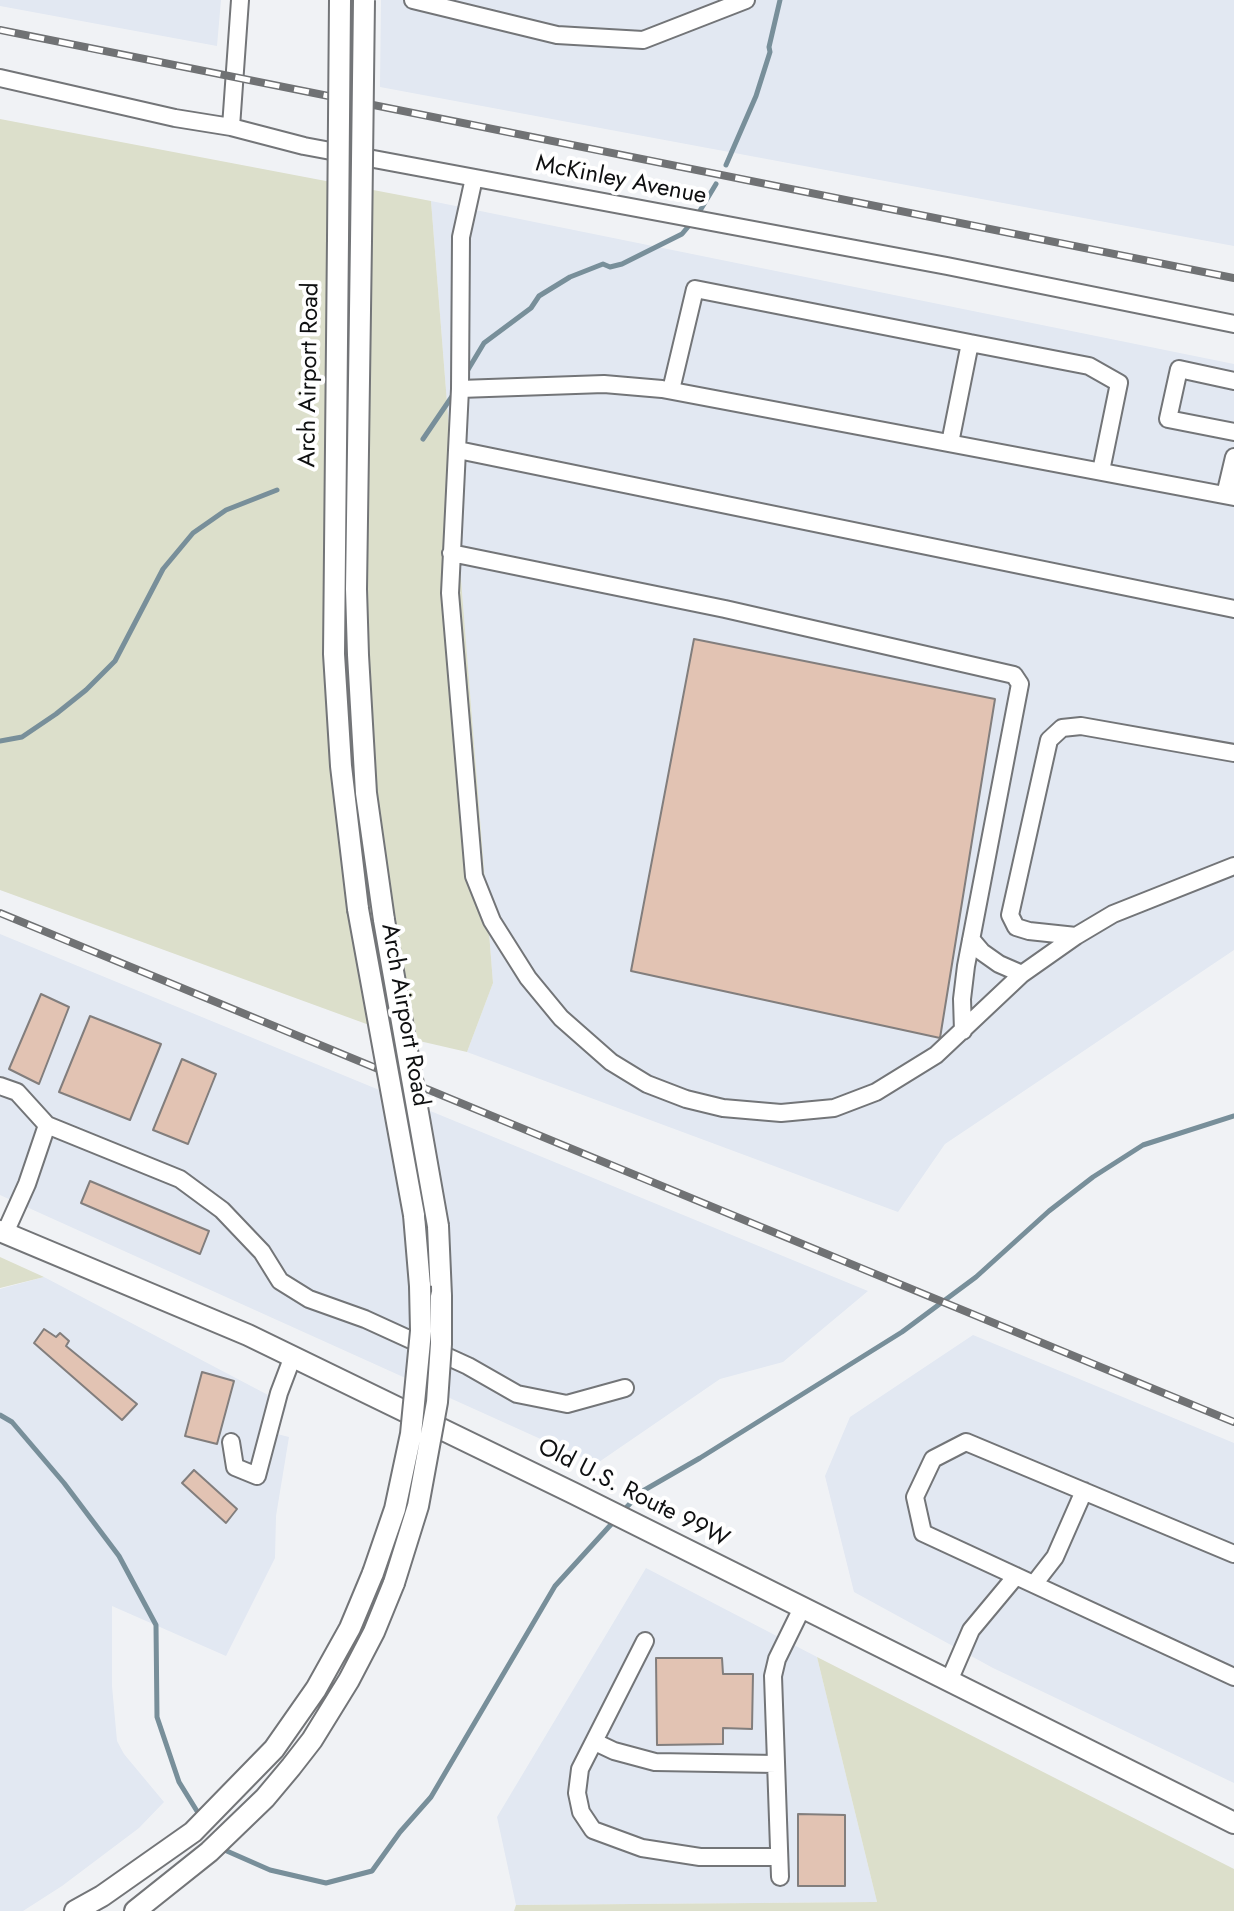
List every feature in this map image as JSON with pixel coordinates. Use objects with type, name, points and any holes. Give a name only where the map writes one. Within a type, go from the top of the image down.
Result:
[{"type":"main road","name":"Arch Airport Road","points":[[75,1911],[102,1896],[193,1832],[274,1749],[316,1689],[350,1628],[395,1509],[411,1434],[421,1331],[414,1215],[358,909],[341,766],[334,654],[340,0]]},
{"type":"main road","name":"Arch Airport Road","points":[[135,1911],[182,1876],[256,1807],[312,1740],[349,1680],[374,1632],[394,1583],[418,1506],[437,1402],[441,1344],[438,1226],[384,920],[366,793],[358,655],[356,589],[364,0]]},
{"type":"main road","name":"Old U.S. Route 99W","points":[[3,1232],[293,1356],[1234,1823]]},
{"type":"street","points":[[231,127],[240,0]]},
{"type":"street","points":[[413,0],[557,35],[643,40],[746,0]]},
{"type":"street","name":"McKinley Avenue","points":[[0,78],[161,115],[231,127],[304,146],[947,266],[1234,324]]},
{"type":"street","points":[[474,178],[461,237],[460,389],[450,593],[474,876],[492,921],[528,978],[561,1018],[611,1062],[647,1084],[686,1099],[781,1113],[834,1108],[876,1092],[936,1055],[1022,974],[1076,936],[1113,914],[1234,866]]},
{"type":"street","points":[[671,390],[695,289],[1089,366],[1119,383],[1101,471]]},
{"type":"street","points":[[950,443],[970,343]]},
{"type":"street","points":[[1234,381],[1179,369],[1168,419],[1234,432]]},
{"type":"street","points":[[460,389],[604,384],[671,390],[1230,496],[1234,457]]},
{"type":"street","points":[[458,450],[1234,609]]},
{"type":"street","points":[[451,553],[725,609],[1014,675],[1020,684],[971,939],[962,999],[963,1031]]},
{"type":"street","points":[[1076,936],[1016,927],[1010,915],[1049,740],[1062,728],[1081,726],[1234,753]]},
{"type":"street","points":[[971,939],[999,964],[1022,974]]},
{"type":"street","points":[[0,1086],[17,1092],[47,1125],[180,1179],[232,1220],[262,1252],[280,1281],[309,1299],[365,1319],[468,1366],[517,1394],[567,1404],[625,1388]]},
{"type":"street","points":[[3,1232],[27,1184],[47,1125]]},
{"type":"street","points":[[231,1442],[235,1467],[257,1476],[279,1393],[293,1356]]},
{"type":"street","points":[[1234,1554],[966,1442],[933,1459],[915,1497],[923,1533],[1234,1677]]},
{"type":"street","points":[[1034,1584],[1055,1557],[1084,1491]]},
{"type":"street","points":[[949,1681],[971,1630],[1016,1576]]},
{"type":"street","points":[[780,1877],[773,1676],[777,1659],[802,1608]]},
{"type":"street","points":[[645,1641],[580,1769],[577,1793],[581,1812],[593,1830],[642,1848],[700,1857],[779,1857]]},
{"type":"street","points":[[595,1742],[614,1751],[655,1762],[776,1764]]},
{"type":"shaded area","points":[[0,0],[221,0],[217,46],[0,6]]},
{"type":"shaded area","points":[[381,0],[1234,0],[1234,246],[380,87]]},
{"type":"shaded area","points":[[431,201],[1234,364],[1234,950],[945,1144],[898,1212],[467,1052],[493,983]]},
{"type":"shaded area","points":[[0,934],[868,1291],[783,1362],[720,1379],[596,1464],[0,1195]]},
{"type":"shaded area","points":[[44,1277],[287,1405],[277,1434],[289,1437],[276,1516],[275,1558],[226,1656],[112,1606],[112,1686],[117,1741],[164,1802],[139,1828],[62,1886],[23,1911],[0,1911],[0,1289]]},
{"type":"shaded area","points":[[973,1335],[1234,1443],[1234,1783],[993,1668],[854,1592],[825,1476],[850,1417]]},
{"type":"shaded area","points":[[646,1568],[817,1657],[877,1902],[516,1905],[497,1817]]},
{"type":"green space","points":[[0,119],[431,201],[493,983],[467,1052],[402,1037],[0,890]]},
{"type":"green space","points":[[0,1257],[44,1277],[0,1288]]},
{"type":"green space","points":[[817,1657],[1234,1869],[1234,1911],[514,1911],[516,1905],[877,1902]]},
{"type":"building","points":[[694,639],[995,699],[940,1038],[631,971]]},
{"type":"building","points":[[41,994],[69,1007],[39,1084],[9,1069]]},
{"type":"building","points":[[90,1016],[161,1044],[130,1120],[59,1092]]},
{"type":"building","points":[[182,1059],[216,1074],[188,1144],[153,1130]]},
{"type":"building","points":[[90,1181],[209,1231],[200,1254],[81,1203]]},
{"type":"building","points":[[44,1329],[56,1337],[60,1333],[69,1341],[66,1346],[137,1404],[122,1420],[34,1343]]},
{"type":"building","points":[[202,1372],[234,1381],[217,1444],[185,1436]]},
{"type":"building","points":[[194,1470],[237,1509],[226,1523],[182,1483]]},
{"type":"building","points":[[656,1658],[722,1658],[723,1674],[753,1674],[752,1729],[723,1728],[723,1744],[657,1745]]},
{"type":"building","points":[[798,1814],[845,1815],[845,1886],[798,1886]]},
{"type":"waterway","points":[[726,165],[756,96],[770,52],[780,0]]},
{"type":"waterway","points":[[698,214],[716,184]]},
{"type":"waterway","points":[[466,373],[484,343],[531,308],[539,296],[570,277],[603,264],[610,267],[622,264],[682,234],[692,222]]},
{"type":"waterway","points":[[423,439],[455,392]]},
{"type":"waterway","points":[[0,741],[22,737],[56,714],[115,661],[163,569],[193,533],[226,510],[277,490]]},
{"type":"waterway","points":[[622,1512],[641,1492],[902,1332],[976,1277],[1049,1211],[1093,1177],[1143,1145],[1234,1116]]},
{"type":"waterway","points":[[0,1415],[12,1422],[64,1483],[119,1556],[156,1625],[157,1717],[179,1782],[200,1816]]},
{"type":"waterway","points":[[220,1848],[270,1870],[326,1883],[372,1871],[400,1832],[431,1797],[555,1586],[616,1519]]},
{"type":"railway","points":[[0,30],[1234,278]]},
{"type":"railway","points":[[0,913],[1234,1422]]}]
